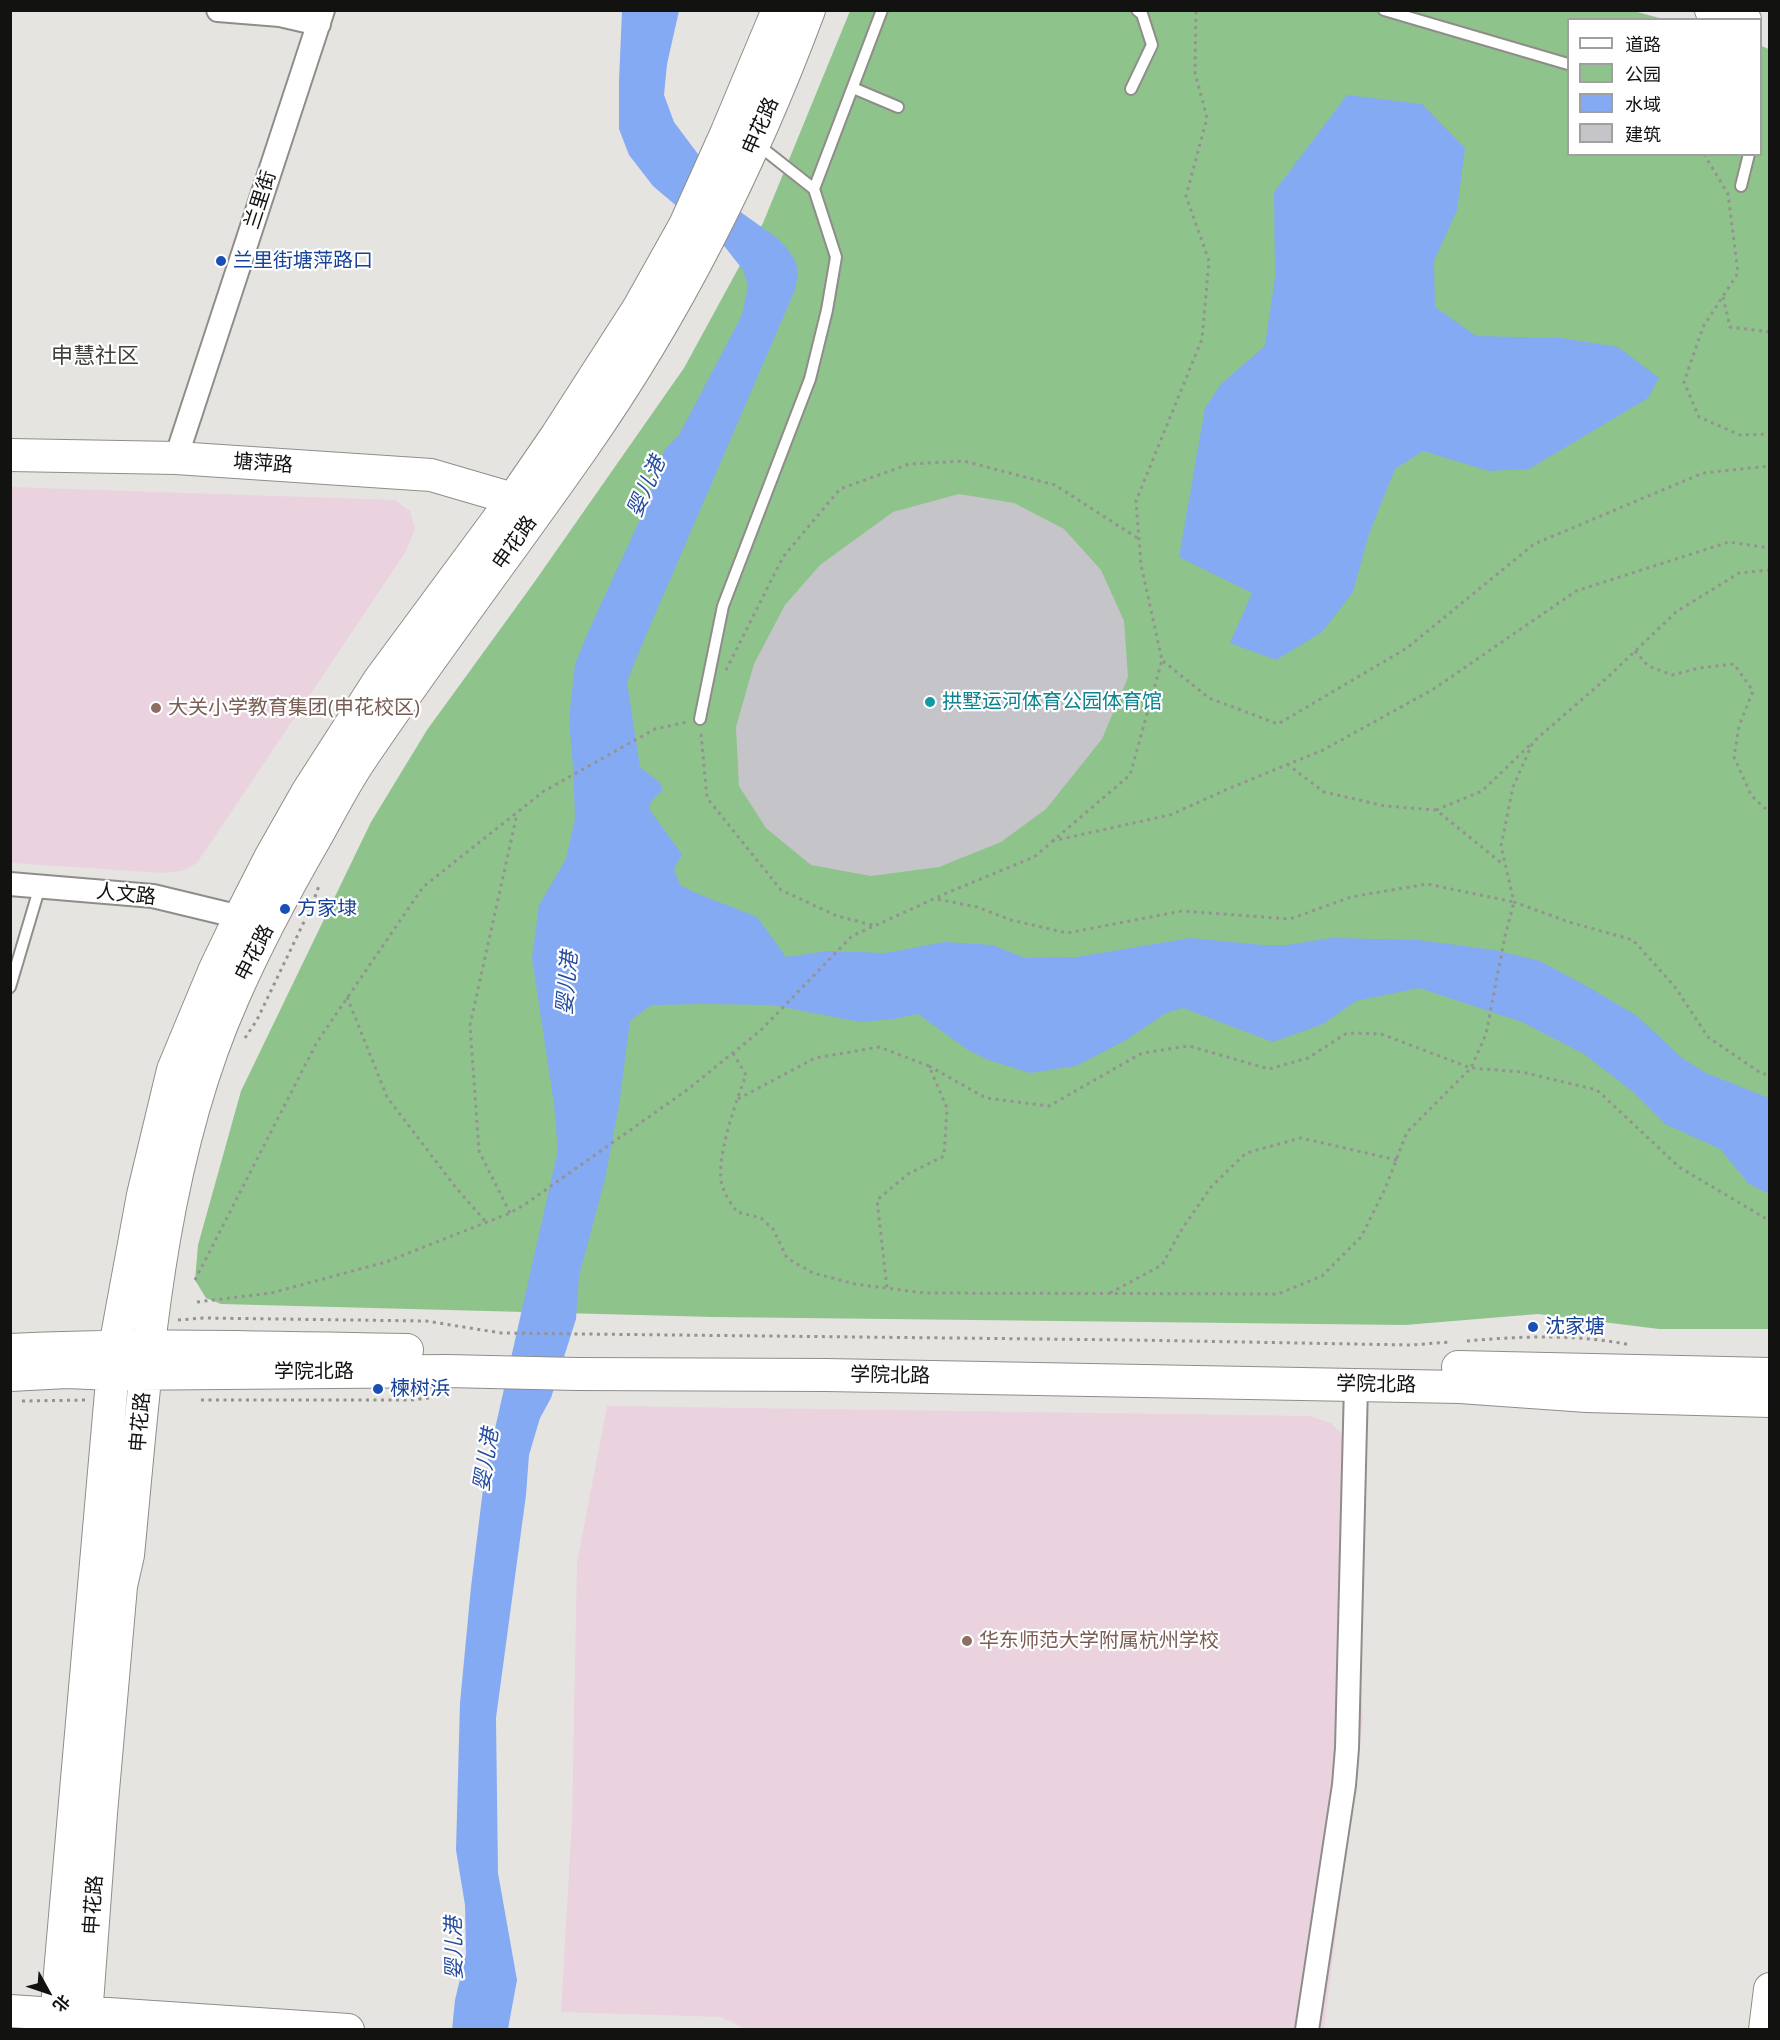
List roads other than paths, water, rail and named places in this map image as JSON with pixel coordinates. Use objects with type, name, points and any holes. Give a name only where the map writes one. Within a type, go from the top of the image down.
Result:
[{"type":"main road","name":"申花路","points":[[742,146],[778,10]]},
{"type":"main road","name":"申花路","points":[[86,2022],[121,1586],[128,1555],[147,1360],[161,1254],[175,1185],[195,1104],[211,1053],[233,997],[284,896],[356,766],[585,444],[669,311],[695,235],[790,60],[808,10]]},
{"type":"main road","points":[[1711,10],[1738,18]]},
{"type":"main road","name":"申花路","points":[[55,2022],[114,1360],[143,1195],[173,1070],[215,969],[240,917],[270,858],[336,747],[380,679],[513,499],[638,309],[695,235]]},
{"type":"main road","name":"塘萍路","points":[[10,455],[176,458],[431,475],[513,499]]},
{"type":"main road","name":"学院北路","points":[[147,1360],[500,1342],[580,1354],[826,1375],[1460,1387],[1587,1396],[1770,1401]]},
{"type":"main road","name":"学院北路","points":[[10,1350],[114,1360],[447,1371],[580,1354],[1198,1360],[1770,1374]]},
{"type":"main road","name":"学院北路","points":[[10,1375],[67,1372],[114,1360]]},
{"type":"main road","points":[[1765,2030],[1770,1989]]},
{"type":"main road","points":[[10,2011],[55,2022],[348,2030]]},
{"type":"street","points":[[218,10],[321,17]]},
{"type":"street","name":"兰里街","points":[[176,458],[321,17]]},
{"type":"street","name":"人文路","points":[[10,884],[153,896],[240,917]]},
{"type":"street","points":[[1307,2030],[1344,1785],[1347,1748],[1356,1385]]},
{"type":"lane","points":[[700,719],[723,606],[810,379],[827,310],[836,257],[814,189],[882,10]]},
{"type":"lane","points":[[1131,89],[1152,45],[1142,14],[1137,10]]},
{"type":"lane","points":[[1384,10],[1567,63]]},
{"type":"lane","points":[[853,88],[897,107]]},
{"type":"lane","points":[[742,146],[814,189]]},
{"type":"lane","points":[[1741,186],[1748,156]]},
{"type":"lane","points":[[10,987],[40,886]]},
{"type":"water","name":"婴儿港","points":[[622,11],[679,11],[667,64],[664,95],[674,122],[742,213],[786,247],[796,262],[798,274],[795,290],[627,682],[640,767],[660,783],[663,790],[652,800],[649,809],[682,854],[674,869],[680,885],[757,917],[786,957],[829,951],[885,953],[945,942],[992,945],[1025,958],[1077,957],[1190,938],[1287,945],[1332,938],[1418,940],[1494,950],[1540,961],[1637,1016],[1682,1058],[1706,1073],[1769,1098],[1769,1194],[1749,1184],[1720,1149],[1665,1124],[1633,1092],[1584,1054],[1522,1022],[1419,988],[1356,1001],[1323,1024],[1273,1042],[1183,1008],[1166,1013],[1126,1040],[1076,1066],[1030,1073],[986,1059],[968,1050],[918,1014],[860,1022],[772,1005],[651,1005],[630,1021],[619,1105],[605,1179],[579,1276],[576,1319],[551,1398],[540,1418],[529,1455],[526,1495],[496,1718],[498,1873],[517,1980],[508,2029],[452,2030],[455,2000],[466,1954],[465,1905],[456,1850],[460,1703],[471,1587],[485,1473],[558,1150],[554,1104],[532,958],[539,905],[566,859],[575,818],[569,720],[575,664],[643,513],[665,449],[679,435],[742,315],[748,286],[743,270],[725,247],[653,186],[629,155],[619,129]]},
{"type":"water","points":[[1347,95],[1422,104],[1465,148],[1457,210],[1434,261],[1435,307],[1476,336],[1561,338],[1618,347],[1659,378],[1648,398],[1529,469],[1489,471],[1423,451],[1395,469],[1369,534],[1353,592],[1322,632],[1276,660],[1230,643],[1252,593],[1179,557],[1205,408],[1221,384],[1265,346],[1275,277],[1274,192]]},
{"type":"place","name":"兰里街塘萍路口","points":[[221,261]]},
{"type":"place","name":"拱墅运河体育公园体育馆","points":[[930,702]]},
{"type":"place","name":"大关小学教育集团(申花校区)","points":[[156,708]]},
{"type":"place","name":"方家埭","points":[[285,909]]},
{"type":"place","name":"沈家塘","points":[[1533,1327]]},
{"type":"place","name":"楝树浜","points":[[378,1389]]},
{"type":"place","name":"华东师范大学附属杭州学校","points":[[967,1641]]},
{"type":"district","name":"申慧社区","points":[[95,357]]}]
